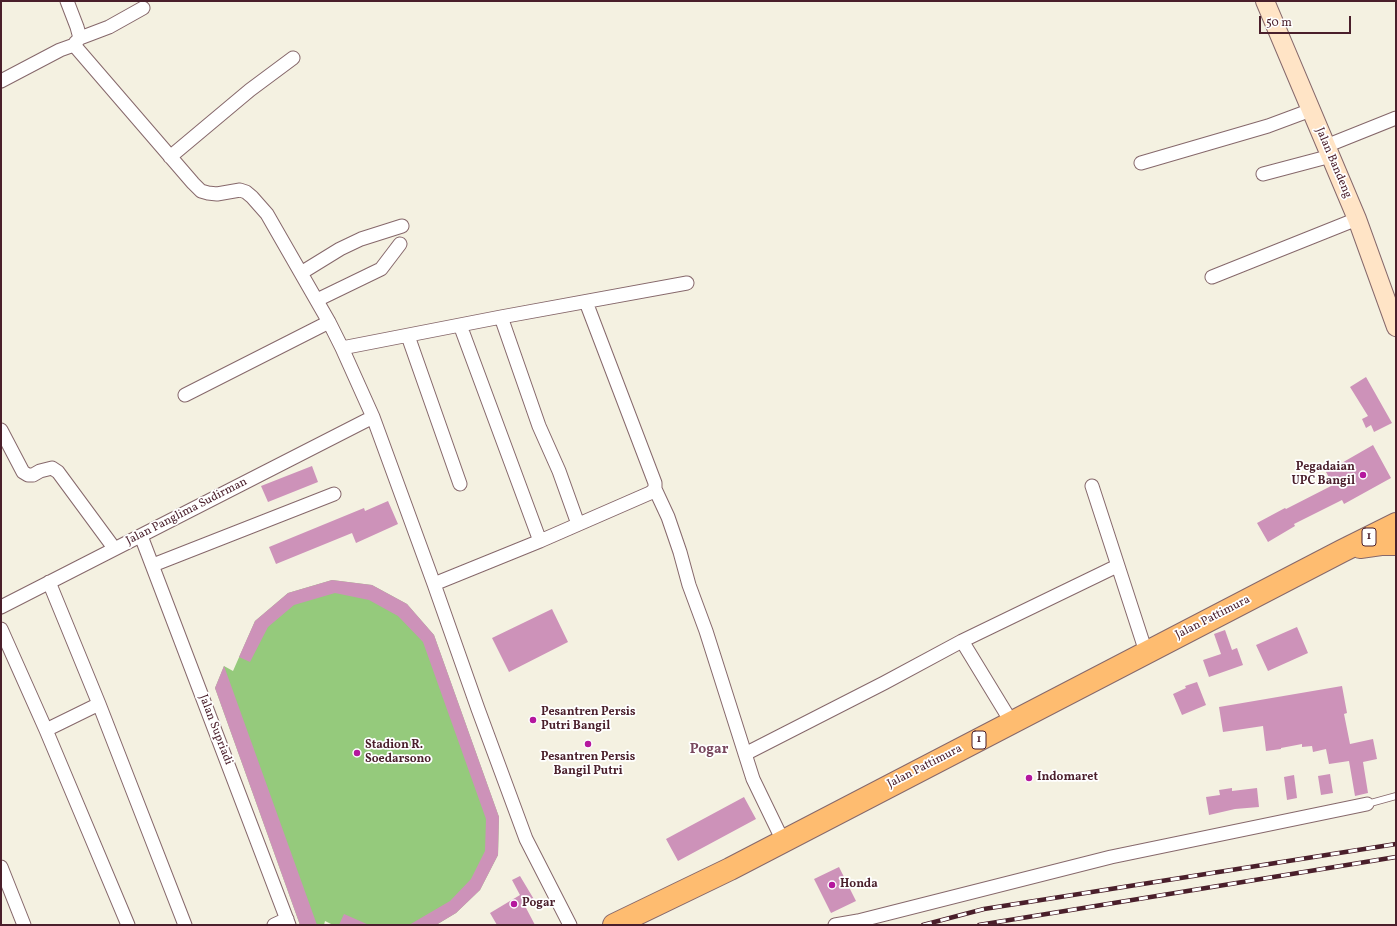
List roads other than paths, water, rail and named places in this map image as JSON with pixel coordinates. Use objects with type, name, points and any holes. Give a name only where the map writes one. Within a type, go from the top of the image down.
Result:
[{"type":"highway","name":"1","points":[[1342,551],[1396,524]]},
{"type":"highway","name":"1","points":[[1342,551],[1370,545],[1396,544]]},
{"type":"highway","name":"Jalan Pattimura","points":[[614,925],[730,869],[1342,551]]},
{"type":"street","points":[[68,1],[78,27],[77,41],[170,157],[193,183],[201,191],[208,193],[217,194],[240,190],[246,192],[267,214],[329,322],[373,417],[526,839],[570,925]]},
{"type":"street","name":"Jalan Bandeng","points":[[1265,1],[1357,219],[1396,326]]},
{"type":"street","points":[[1,81],[77,41],[109,27],[143,8]]},
{"type":"street","points":[[170,157],[250,90],[293,58]]},
{"type":"street","points":[[1141,163],[1268,126],[1311,110]]},
{"type":"street","points":[[1263,174],[1329,151],[1396,118]]},
{"type":"street","points":[[1212,277],[1357,219]]},
{"type":"street","points":[[301,274],[340,249],[361,239],[402,226]]},
{"type":"street","points":[[316,300],[381,269],[400,244]]},
{"type":"street","points":[[342,348],[687,283]]},
{"type":"street","points":[[586,302],[655,483],[655,489],[668,517],[753,779],[783,841]]},
{"type":"street","points":[[501,317],[539,426],[559,471],[578,524]]},
{"type":"street","points":[[185,395],[329,322]]},
{"type":"street","points":[[460,325],[540,542]]},
{"type":"street","points":[[408,336],[460,484]]},
{"type":"street","name":"Jalan Panglima Sudirman","points":[[1,606],[373,417]]},
{"type":"street","points":[[1,430],[23,472],[28,475],[33,475],[40,471],[52,468],[58,472],[114,548]]},
{"type":"street","points":[[1092,486],[1146,652]]},
{"type":"street","points":[[434,584],[540,542],[650,493],[655,489]]},
{"type":"street","points":[[153,565],[334,494]]},
{"type":"street","name":"Jalan Supriadi","points":[[141,536],[288,922]]},
{"type":"street","points":[[745,754],[884,683],[962,641],[1118,566]]},
{"type":"street","points":[[50,582],[185,925]]},
{"type":"street","points":[[1,628],[46,730],[128,925]]},
{"type":"street","points":[[962,641],[1012,723]]},
{"type":"street","points":[[46,730],[99,704]]},
{"type":"street","points":[[835,925],[858,921],[1111,857],[1367,804]]},
{"type":"street","points":[[1,867],[24,925]]},
{"type":"street","points":[[274,925],[288,922]]},
{"type":"lane","points":[[1367,804],[1396,796]]},
{"type":"railway","points":[[923,925],[984,909],[1396,844]]},
{"type":"railway","points":[[979,925],[1396,857]]},
{"type":"place","name":"Pegadaian UPC Bangil","points":[[1363,475]]},
{"type":"place","name":"Pesantren Persis Putri Bangil","points":[[533,720]]},
{"type":"place","name":"Pesantren Persis Bangil Putri","points":[[588,744]]},
{"type":"place","name":"Stadion R. Soedarsono","points":[[357,753]]},
{"type":"place","name":"Indomaret","points":[[1029,778]]},
{"type":"place","name":"Honda","points":[[832,885]]},
{"type":"place","name":"Pogar","points":[[514,904]]},
{"type":"district","name":"Pogar","points":[[709,750]]}]
